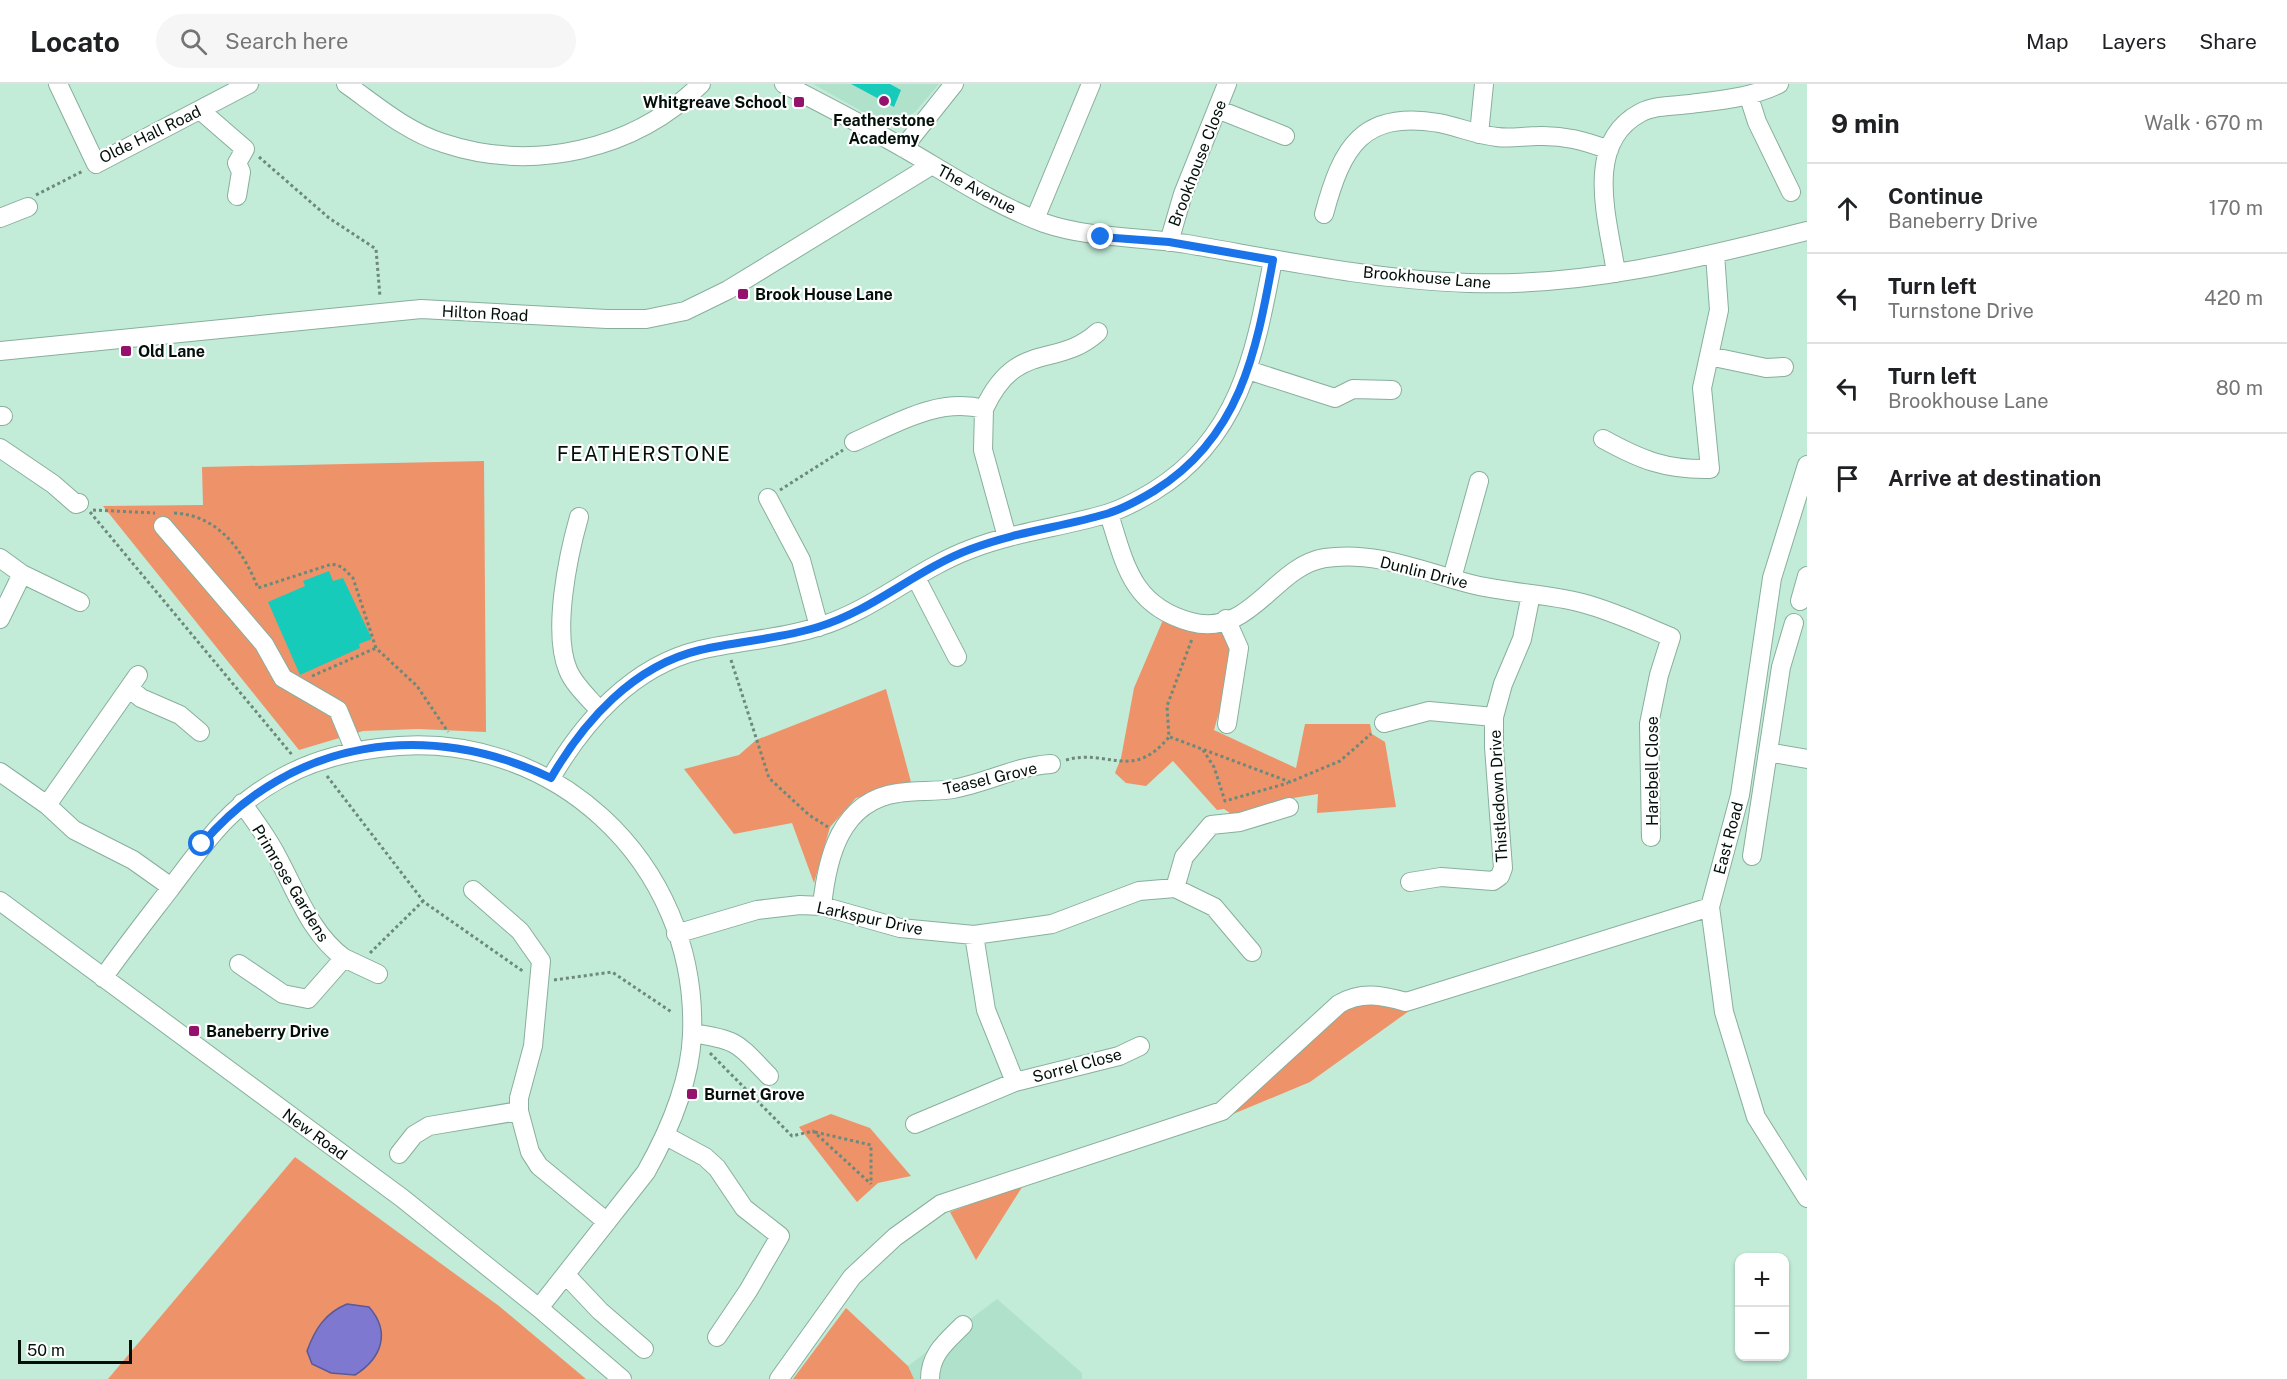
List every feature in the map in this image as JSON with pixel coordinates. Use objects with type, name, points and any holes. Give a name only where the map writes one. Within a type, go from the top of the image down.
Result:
[{"type":"street","name":"Olde Hall Road","points":[[58,84],[96,164],[249,84]]},
{"type":"street","points":[[346,84],[418,133],[443,144],[479,151],[549,156],[588,149],[641,129],[668,112],[701,84]]},
{"type":"street","name":"The Avenue","points":[[784,84],[903,148],[979,193],[1040,221]]},
{"type":"street","points":[[903,148],[954,84]]},
{"type":"street","points":[[1040,221],[1091,84]]},
{"type":"street","name":"Brookhouse Close","points":[[1169,242],[1183,194],[1227,84]]},
{"type":"street","points":[[1479,134],[1484,84]]},
{"type":"street","points":[[1616,273],[1602,185],[1603,169],[1618,132],[1641,112],[1656,108],[1749,97],[1779,84]]},
{"type":"street","points":[[1749,97],[1757,122],[1791,192]]},
{"type":"street","points":[[1217,109],[1285,136]]},
{"type":"street","points":[[200,110],[244,149],[237,163],[242,172],[237,196]]},
{"type":"street","points":[[1324,214],[1338,168],[1349,148],[1362,135],[1379,126],[1418,120],[1498,138],[1574,138],[1609,150]]},
{"type":"street","name":"Hilton Road","points":[[0,351],[421,309],[646,319],[685,310],[728,290],[932,165]]},
{"type":"street","points":[[0,218],[28,207]]},
{"type":"street","name":"Brookhouse Lane","points":[[1040,221],[1101,237],[1169,242],[1273,260],[1468,284],[1534,282],[1616,273],[1673,264],[1807,231]]},
{"type":"street","points":[[1603,439],[1663,467],[1681,470],[1710,469],[1706,452],[1702,388],[1719,310],[1715,254]]},
{"type":"street","points":[[551,778],[565,754],[600,711],[637,680],[672,659],[727,646],[787,636],[819,627],[861,611],[954,555],[1007,537],[1109,514],[1159,487],[1199,456],[1232,408],[1248,370],[1261,322],[1273,260]]},
{"type":"street","points":[[1007,537],[983,450],[984,409],[1006,375],[1018,365],[1030,359],[1073,348],[1087,342],[1098,332]]},
{"type":"street","points":[[1709,356],[1766,368],[1784,367]]},
{"type":"street","points":[[1248,370],[1335,398],[1353,389],[1392,390]]},
{"type":"street","points":[[854,442],[921,413],[950,405],[965,404],[984,409]]},
{"type":"street","points":[[0,448],[53,484],[76,504],[79,503]]},
{"type":"street","name":"East Road","points":[[1807,465],[1799,522],[1772,578],[1740,795],[1710,907],[1724,1012],[1756,1117],[1807,1198]]},
{"type":"street","points":[[1452,578],[1479,481]]},
{"type":"street","points":[[768,498],[801,560],[819,627]]},
{"type":"street","name":"Dunlin Drive","points":[[1109,514],[1123,560],[1136,588],[1145,599],[1169,614],[1197,623],[1226,619],[1249,610],[1291,572],[1323,558],[1343,556],[1389,561],[1494,589],[1584,603],[1671,637]]},
{"type":"street","points":[[163,517],[264,644],[275,666],[291,684],[338,710],[355,751]]},
{"type":"street","points":[[579,517],[566,575],[563,654],[568,671],[600,711]]},
{"type":"street","points":[[0,558],[22,574],[80,602]]},
{"type":"street","points":[[0,619],[22,574]]},
{"type":"street","points":[[1800,601],[1807,576]]},
{"type":"street","points":[[916,578],[957,657]]},
{"type":"street","name":"Thistledown Drive","points":[[1410,882],[1441,877],[1493,880],[1500,876],[1503,868],[1494,717],[1503,684],[1522,639],[1531,594]]},
{"type":"street","points":[[1226,619],[1239,648],[1227,724]]},
{"type":"street","points":[[1752,856],[1781,667],[1794,623]]},
{"type":"street","name":"Harebell Close","points":[[1651,837],[1649,724],[1671,637]]},
{"type":"street","points":[[47,805],[133,682],[141,698],[156,702],[180,715],[200,732]]},
{"type":"street","points":[[1384,723],[1429,711],[1494,717]]},
{"type":"street","points":[[103,978],[202,844],[222,821],[242,803],[309,765],[355,751],[406,744],[455,747],[501,757],[551,778],[579,798],[627,841],[654,881],[676,934],[689,986],[692,1033],[689,1064],[666,1136],[646,1172],[539,1308]]},
{"type":"street","points":[[1768,752],[1807,759]]},
{"type":"street","name":"Teasel Grove","points":[[822,906],[828,863],[840,834],[861,810],[879,799],[897,793],[953,789],[1027,766],[1051,764]]},
{"type":"street","points":[[0,772],[47,805],[74,831],[133,860],[171,887]]},
{"type":"street","name":"Primrose Gardens","points":[[242,803],[278,856],[319,934],[332,950],[378,974]]},
{"type":"street","points":[[1251,952],[1214,907],[1175,888],[1184,857],[1211,825],[1239,822],[1289,807]]},
{"type":"street","name":"Larkspur Drive","points":[[676,934],[757,910],[800,905],[822,906],[900,928],[974,935],[1052,924],[1139,891],[1175,888]]},
{"type":"street","points":[[473,890],[520,932],[541,961],[533,1046],[519,1098],[519,1111],[530,1152],[539,1166],[607,1222]]},
{"type":"street","name":"New Road","points":[[0,901],[402,1198],[539,1308],[622,1379]]},
{"type":"street","points":[[779,1379],[852,1277],[895,1237],[940,1204],[1222,1111],[1339,1004],[1352,996],[1381,995],[1406,1002],[1710,907]]},
{"type":"street","name":"Sorrel Close","points":[[974,935],[986,1010],[1015,1082]]},
{"type":"street","points":[[239,964],[283,994],[308,999],[344,958]]},
{"type":"street","points":[[692,1033],[729,1039],[738,1044],[769,1076]]},
{"type":"street","name":"Sorrel Close","points":[[915,1124],[1015,1082],[1119,1056],[1140,1046]]},
{"type":"street","points":[[399,1154],[414,1135],[429,1126],[519,1111]]},
{"type":"street","points":[[666,1136],[705,1157],[717,1168],[744,1208],[780,1236],[748,1291],[717,1337]]},
{"type":"street","points":[[566,1275],[600,1311],[644,1349]]},
{"type":"street","points":[[930,1379],[930,1367],[936,1352],[963,1325]]},
{"type":"path","points":[[244,149],[253,151],[329,218],[376,249],[381,314]]},
{"type":"path","points":[[28,207],[34,196],[96,164]]},
{"type":"path","points":[[768,498],[854,442]]},
{"type":"path","points":[[424,902],[309,765],[87,510],[163,517],[191,514],[222,532],[241,551],[258,588],[332,564],[342,567],[353,578],[376,648],[417,686],[446,726],[455,747]]},
{"type":"path","points":[[1051,764],[1071,759],[1134,761],[1158,751],[1169,737],[1167,706],[1197,623]]},
{"type":"path","points":[[727,646],[769,778],[809,815],[840,834]]},
{"type":"path","points":[[291,684],[376,648]]},
{"type":"path","points":[[1202,750],[1214,767],[1225,801],[1290,782],[1340,761],[1384,723]]},
{"type":"path","points":[[1169,737],[1290,782]]},
{"type":"path","points":[[344,958],[373,952],[424,899],[424,902],[540,983],[576,975],[612,972],[672,1011],[792,1136],[813,1131],[871,1145],[871,1184],[813,1131]]},
{"type":"shaded area","name":"Featherstone Academy","points":[[813,84],[939,84],[915,112],[905,118],[872,117]]},
{"type":"shaded area","points":[[484,461],[486,732],[418,729],[363,731],[299,750],[103,506],[203,505],[202,467]]},
{"type":"shaded area","points":[[1163,620],[1195,630],[1227,631],[1230,644],[1230,669],[1214,730],[1296,768],[1305,724],[1370,724],[1372,734],[1385,742],[1396,807],[1317,813],[1318,794],[1281,800],[1236,817],[1224,809],[1217,810],[1173,761],[1146,786],[1126,783],[1115,773],[1121,758],[1134,688]]},
{"type":"shaded area","points":[[886,689],[911,782],[856,798],[830,827],[814,883],[792,823],[734,834],[684,769],[739,755],[756,740]]},
{"type":"shaded area","points":[[1363,1000],[1416,1006],[1310,1082],[1226,1117],[1343,1009]]},
{"type":"shaded area","points":[[831,1114],[870,1128],[911,1176],[878,1183],[857,1202],[799,1127]]},
{"type":"shaded area","points":[[295,1157],[499,1306],[586,1379],[108,1379]]},
{"type":"shaded area","points":[[1024,1184],[976,1260],[950,1212]]},
{"type":"shaded area","points":[[997,1299],[1082,1373],[1082,1379],[914,1379],[908,1366]]},
{"type":"shaded area","points":[[347,1304],[369,1307],[380,1326],[380,1344],[377,1353],[372,1361],[355,1375],[331,1373],[312,1364],[307,1351],[327,1317]]},
{"type":"shaded area","points":[[846,1308],[908,1366],[914,1379],[793,1379]]},
{"type":"building","points":[[851,84],[890,84],[901,90],[894,107]]},
{"type":"building","points":[[329,571],[333,581],[343,578],[372,639],[359,644],[360,648],[300,675],[268,602],[305,586],[303,581]]},
{"type":"place","name":"Featherstone Academy","points":[[884,101]]},
{"type":"place","name":"Whitgreave School","points":[[799,102]]},
{"type":"place","name":"Brook House Lane","points":[[743,294]]},
{"type":"place","name":"Old Lane","points":[[126,351]]},
{"type":"place","name":"Baneberry Drive","points":[[194,1031]]},
{"type":"place","name":"Burnet Grove","points":[[692,1094]]},
{"type":"district","name":"FEATHERSTONE","points":[[644,454]]},
{"type":"route","points":[[202,844],[242,803],[284,776],[303,767],[355,751],[406,744],[455,747],[501,757],[551,778],[578,736],[600,711],[619,693],[672,659],[699,651],[787,636],[819,627],[861,611],[954,555],[1029,531],[1109,514],[1137,501],[1180,473],[1199,456],[1217,433],[1232,408],[1248,370],[1261,322],[1273,260],[1186,244],[1101,237]]}]
